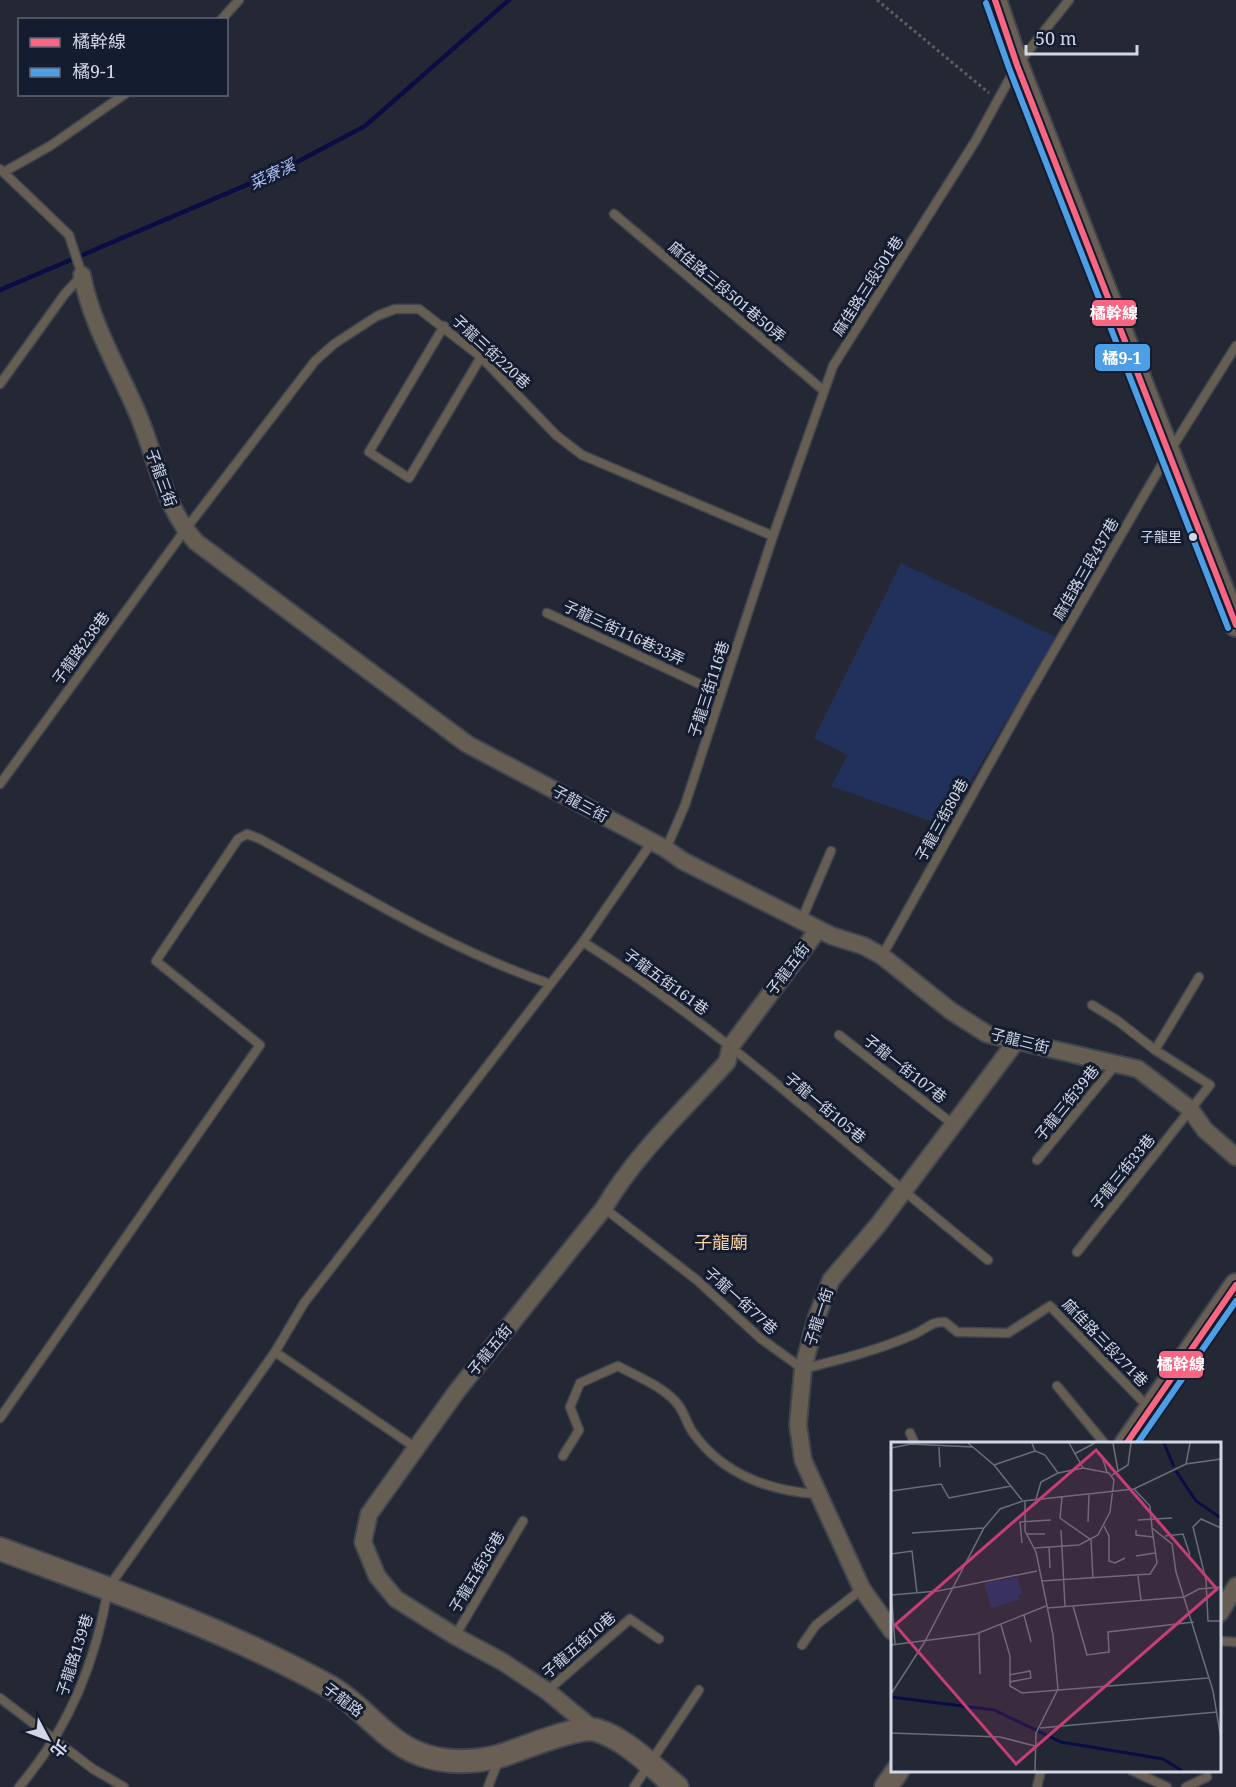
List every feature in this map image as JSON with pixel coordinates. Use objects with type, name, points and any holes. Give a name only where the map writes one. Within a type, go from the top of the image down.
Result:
[{"type":"main road","points":[[995,0],[1017,65],[1236,625]]},
{"type":"main road","points":[[1127,1442],[1236,1286]]},
{"type":"main road","name":"子龍路","points":[[0,1549],[205,1626],[333,1689],[396,1742],[425,1757],[457,1762],[501,1756],[567,1734],[593,1729]]},
{"type":"main road","points":[[593,1729],[623,1743],[677,1787]]},
{"type":"main road","points":[[886,1787],[897,1772]]},
{"type":"street","name":"子龍三街","points":[[82,275],[86,297],[138,415],[173,512],[196,542],[467,744],[659,845],[683,861],[818,930],[864,946],[882,956],[905,977],[987,1034],[1015,1043],[1138,1069],[1190,1109],[1205,1130],[1236,1157]]},
{"type":"street","name":"子龍五街","points":[[593,1729],[547,1691],[503,1662],[455,1636],[396,1599],[377,1576],[363,1542],[369,1514],[457,1391],[604,1208],[623,1175],[727,1062],[730,1046],[818,930]]},
{"type":"street","name":"子龍一街","points":[[891,1630],[862,1589],[803,1460],[798,1425],[803,1369],[816,1319],[831,1280],[878,1225],[1015,1043]]},
{"type":"street","points":[[1221,1611],[1236,1586]]},
{"type":"lane","points":[[223,18],[239,0]]},
{"type":"lane","name":"麻佳路三段501巷","points":[[773,536],[833,366],[976,140],[1017,65],[1069,0]]},
{"type":"lane","points":[[0,384],[64,295],[82,275],[69,235],[2,171],[50,146],[122,96]]},
{"type":"lane","name":"麻佳路三段501巷50弄","points":[[614,214],[823,390]]},
{"type":"lane","name":"子龍三街220巷","points":[[185,530],[315,362],[334,344],[377,316],[395,309],[419,309],[444,326],[481,357],[556,435],[582,454],[773,536]]},
{"type":"lane","points":[[444,326],[369,452],[409,478],[481,357]]},
{"type":"lane","name":"麻佳路三段437巷","points":[[1027,697],[1168,454],[1236,346]]},
{"type":"lane","name":"子龍路238巷","points":[[0,784],[185,530]]},
{"type":"lane","name":"子龍三街116巷","points":[[108,1588],[275,1352],[304,1303],[659,845],[685,805],[773,536]]},
{"type":"lane","name":"子龍三街116巷33弄","points":[[547,612],[721,694]]},
{"type":"lane","name":"子龍三街80巷","points":[[882,956],[1027,697]]},
{"type":"lane","points":[[0,1418],[260,1045],[156,961],[238,839],[247,834],[260,839],[450,943],[512,971],[550,984]]},
{"type":"lane","points":[[801,921],[831,851]]},
{"type":"lane","name":"子龍五街161巷","points":[[583,942],[633,973],[730,1046]]},
{"type":"lane","points":[[1092,1005],[1118,1021],[1155,1050],[1199,977]]},
{"type":"lane","name":"子龍一街107巷","points":[[839,1035],[954,1125]]},
{"type":"lane","name":"子龍一街105巷","points":[[730,1046],[988,1260]]},
{"type":"lane","name":"子龍三街33巷","points":[[1077,1252],[1210,1085],[1155,1050]]},
{"type":"lane","name":"子龍三街39巷","points":[[1037,1160],[1117,1063]]},
{"type":"lane","name":"子龍一街77巷","points":[[604,1208],[698,1281],[760,1338],[803,1369]]},
{"type":"lane","name":"麻佳路三段271巷","points":[[803,1369],[884,1348],[924,1330],[935,1321],[945,1322],[957,1332],[1008,1333],[1050,1306],[1150,1409]]},
{"type":"lane","points":[[275,1352],[416,1448]]},
{"type":"lane","points":[[563,1456],[579,1430],[570,1407],[580,1383],[618,1366],[659,1388],[675,1401],[684,1412],[692,1431],[707,1450],[745,1477],[789,1492],[817,1494]]},
{"type":"lane","points":[[1057,1386],[1104,1442]]},
{"type":"lane","points":[[910,1433],[914,1442]]},
{"type":"lane","name":"子龍五街36巷","points":[[455,1636],[523,1521]]},
{"type":"lane","name":"子龍路139巷","points":[[20,1787],[55,1740],[76,1700],[102,1624],[108,1588]]},
{"type":"lane","points":[[802,1645],[816,1625],[862,1589]]},
{"type":"lane","name":"子龍五街10巷","points":[[547,1691],[630,1619],[659,1639]]},
{"type":"lane","points":[[1221,1641],[1236,1642]]},
{"type":"lane","points":[[634,1787],[647,1763],[699,1690]]},
{"type":"lane","points":[[0,1698],[93,1769],[124,1787]]},
{"type":"lane","points":[[488,1787],[501,1756]]},
{"type":"lane","points":[[1036,1787],[1040,1772]]},
{"type":"lane","points":[[1135,1772],[1167,1787]]},
{"type":"lane","points":[[1186,1787],[1208,1777]]},
{"type":"path","points":[[877,0],[998,99]]},
{"type":"shaded area","points":[[901,563],[1056,637],[944,826],[831,786],[848,755],[814,738]]},
{"type":"waterway","name":"菜寮溪","points":[[0,290],[282,170],[365,126],[509,0]]},
{"type":"transit line","name":"橘幹線","points":[[995,0],[1017,65],[1236,625]]},
{"type":"transit line","name":"橘9-1","points":[[986,3],[1009,68],[1228,628]]},
{"type":"transit line","name":"橘幹線","points":[[1127,1442],[1236,1285]]},
{"type":"transit line","name":"橘9-1","points":[[1138,1442],[1236,1301]]},
{"type":"place","name":"子龍里","points":[[1193,537]]},
{"type":"district","name":"子龍廟","points":[[721,1243]]}]
